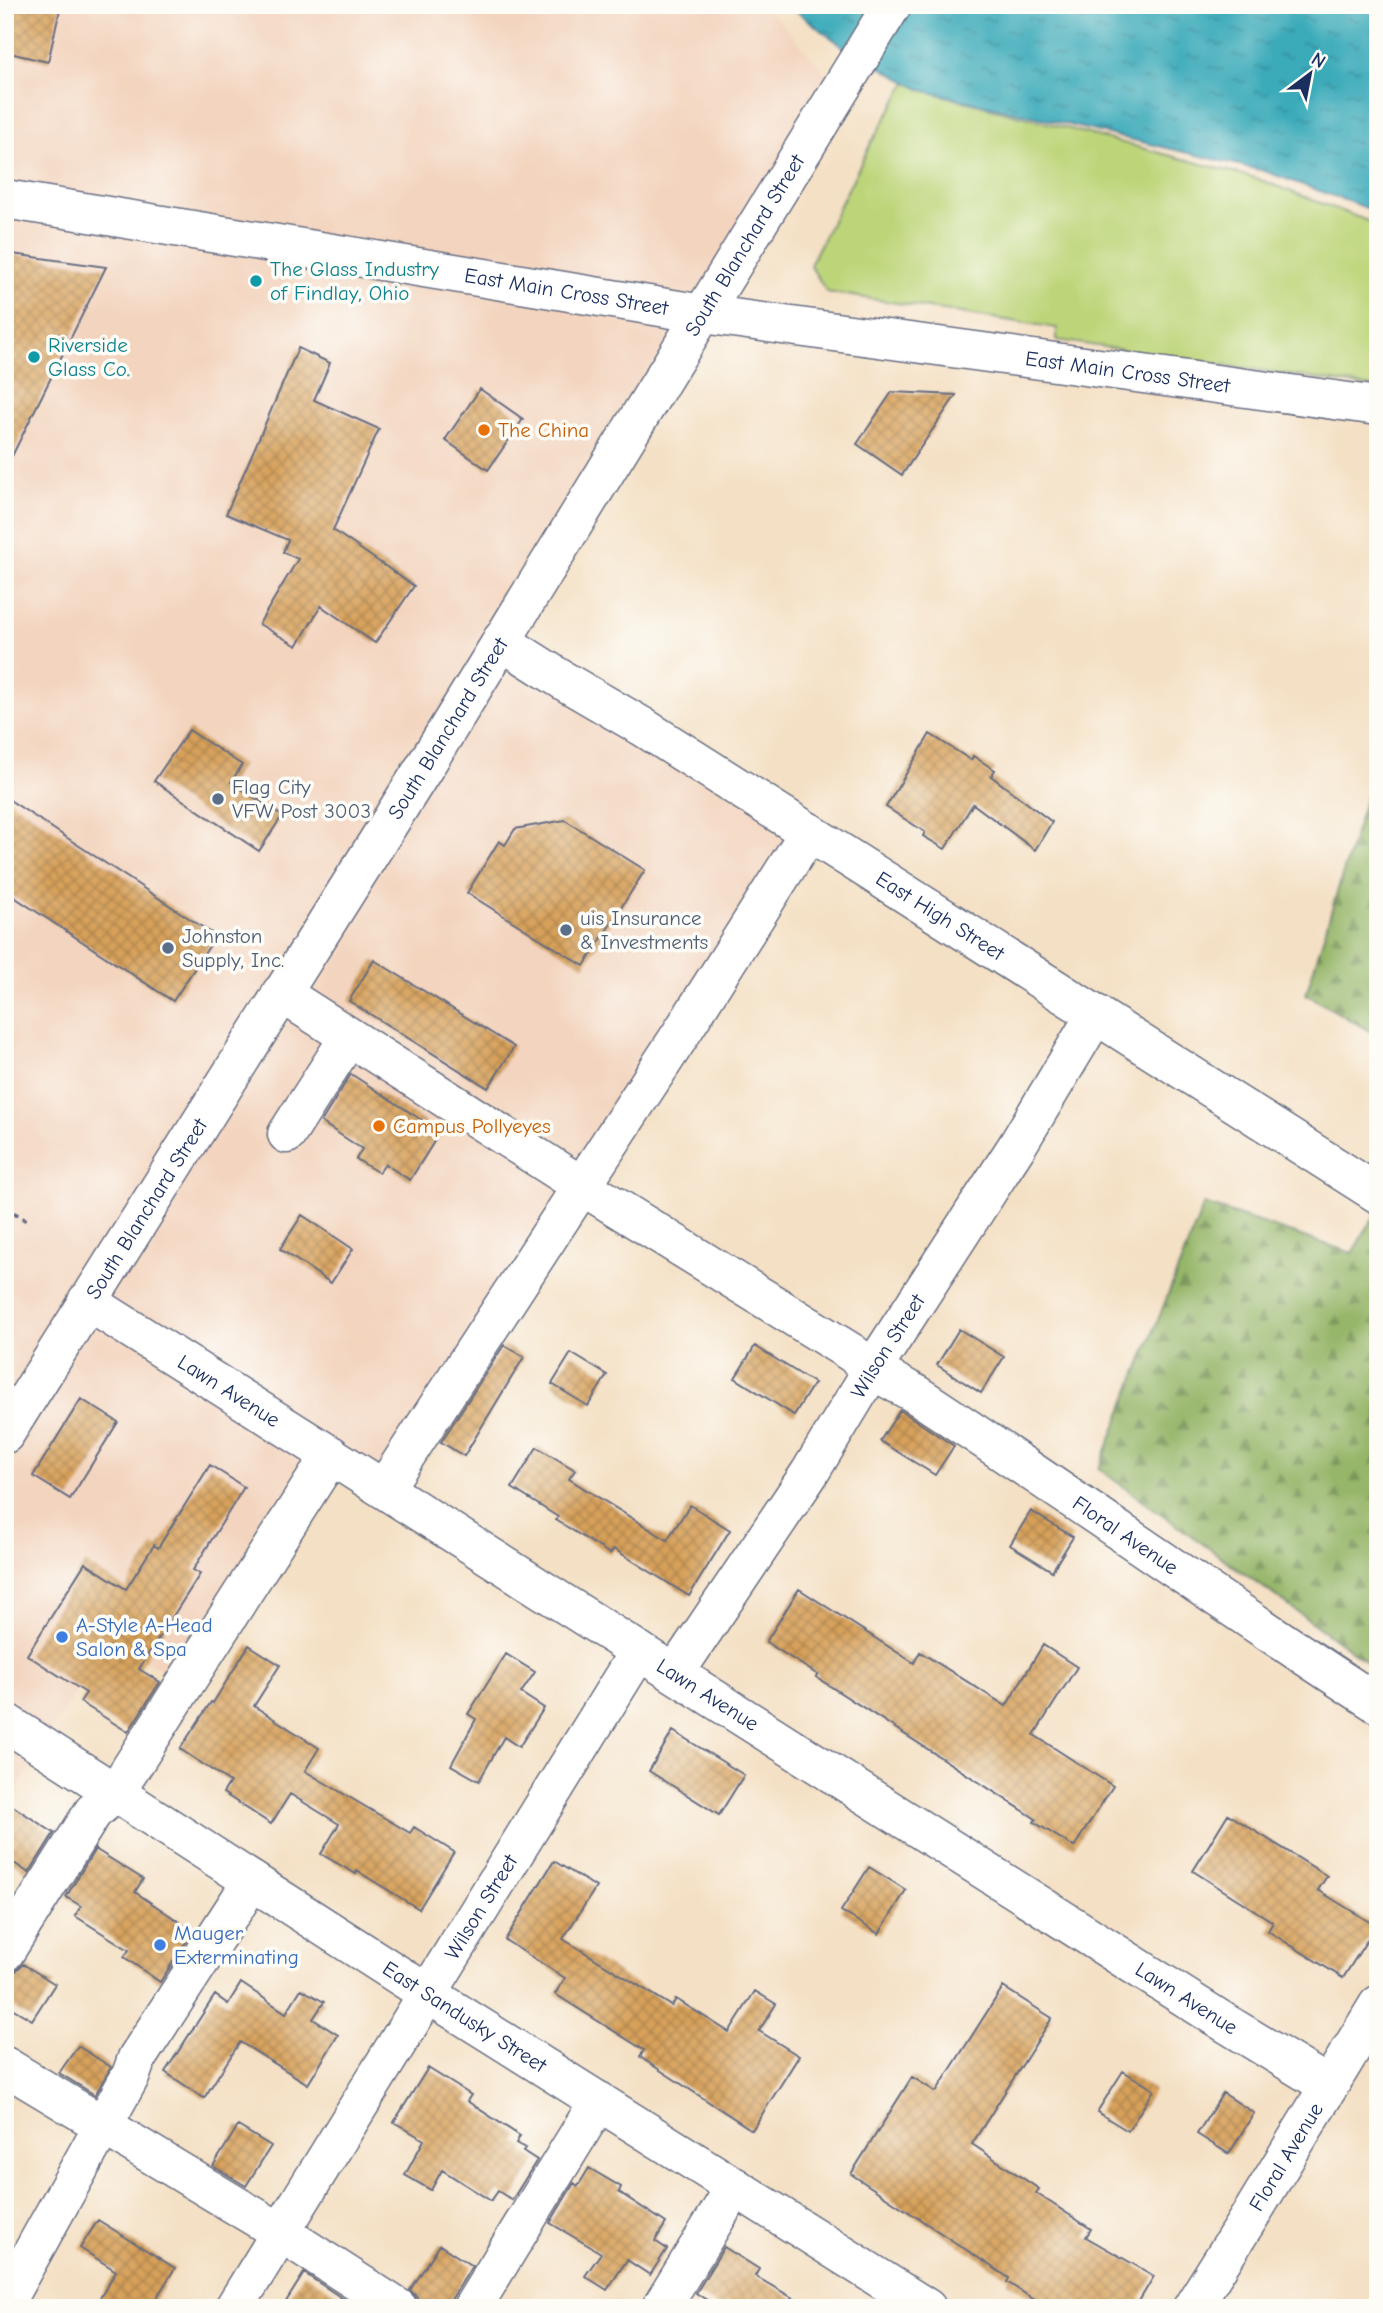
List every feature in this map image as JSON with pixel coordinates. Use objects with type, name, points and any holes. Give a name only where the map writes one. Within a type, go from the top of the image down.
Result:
[{"type":"street","name":"South Blanchard Street","points":[[5,1434],[501,641],[892,5]]},
{"type":"street","name":"East Main Cross Street","points":[[5,199],[703,314],[1378,406]]},
{"type":"street","name":"East High Street","points":[[501,641],[643,727],[1378,1194]]},
{"type":"street","points":[[384,1489],[809,832]]},
{"type":"street","name":"Floral Avenue","points":[[281,993],[582,1186],[852,1353],[872,1370],[914,1393],[1186,1574],[1260,1628],[1378,1704]]},
{"type":"street","name":"Wilson Street","points":[[675,1674],[809,1474],[872,1370],[1017,1146],[1096,1014]]},
{"type":"street","points":[[287,1134],[349,1037]]},
{"type":"street","name":"Lawn Avenue","points":[[87,1301],[1215,2017],[1329,2086]]},
{"type":"street","points":[[5,1952],[93,1812],[115,1793],[331,1455]]},
{"type":"street","name":"Wilson Street","points":[[234,2308],[639,1651]]},
{"type":"street","name":"East Sandusky Street","points":[[5,1722],[428,1994],[927,2308]]},
{"type":"street","points":[[5,2302],[131,2075],[136,2058],[252,1881]]},
{"type":"street","name":"Floral Avenue","points":[[1192,2308],[1378,2005]]},
{"type":"street","points":[[5,2066],[280,2232],[398,2308]]},
{"type":"street","points":[[472,2308],[599,2101]]},
{"type":"street","points":[[661,2308],[735,2187]]},
{"type":"path","points":[[5,1208],[26,1220]]},
{"type":"shaded area","points":[[5,5],[755,5],[773,13],[840,90],[501,641],[809,832],[384,1489],[331,1456],[184,1684],[109,1638],[5,1811]]},
{"type":"green space","points":[[907,82],[922,90],[1255,178],[1378,225],[1378,388],[1057,340],[1057,328],[827,292],[810,265],[871,143]]},
{"type":"green space","points":[[1378,758],[1378,1036],[1306,994]]},
{"type":"green space","points":[[1204,1204],[1352,1253],[1378,1210],[1378,1670],[1099,1469]]},
{"type":"water","points":[[788,5],[1378,6],[1378,212],[1264,171],[922,90],[845,48]]},
{"type":"building","points":[[13,5],[61,5],[48,62],[5,52]]},
{"type":"building","name":"Riverside Glass Co.","points":[[5,253],[106,267],[5,470]]},
{"type":"building","points":[[298,348],[330,363],[314,400],[379,429],[333,530],[414,586],[375,643],[321,606],[297,646],[259,624],[298,559],[283,552],[288,540],[226,514]]},
{"type":"building","name":"The China","points":[[480,389],[523,419],[488,470],[445,440]]},
{"type":"building","points":[[892,392],[956,395],[902,475],[857,444]]},
{"type":"building","name":"Flag City VFW Post 3003","points":[[189,730],[242,765],[231,782],[282,816],[259,851],[154,781]]},
{"type":"building","points":[[930,734],[971,760],[973,756],[995,770],[991,776],[1052,822],[1035,850],[973,804],[945,849],[923,836],[925,832],[886,807]]},
{"type":"building","points":[[5,797],[216,936],[173,1001],[5,891]]},
{"type":"building","name":"uis Insurance & Investments","points":[[565,820],[645,870],[584,966],[467,893],[499,841],[505,845],[515,829]]},
{"type":"building","points":[[374,960],[514,1047],[488,1088],[349,1001]]},
{"type":"building","name":"Campus Pollyeyes","points":[[351,1074],[440,1132],[410,1180],[385,1164],[379,1173],[356,1159],[362,1149],[321,1122]]},
{"type":"building","points":[[302,1215],[353,1249],[331,1283],[280,1249]]},
{"type":"building","points":[[959,1329],[1004,1357],[981,1393],[937,1365]]},
{"type":"building","points":[[504,1345],[524,1357],[464,1456],[441,1442]]},
{"type":"building","points":[[755,1346],[814,1383],[794,1415],[735,1378]]},
{"type":"building","points":[[571,1353],[607,1375],[588,1406],[552,1384]]},
{"type":"building","points":[[81,1399],[118,1422],[70,1499],[33,1476]]},
{"type":"building","points":[[900,1410],[954,1446],[935,1475],[880,1441]]},
{"type":"building","points":[[537,1447],[575,1470],[569,1479],[667,1540],[690,1505],[730,1530],[689,1596],[614,1549],[610,1554],[512,1488]]},
{"type":"building","points":[[210,1465],[244,1487],[193,1570],[200,1574],[139,1669],[160,1682],[128,1732],[80,1702],[86,1693],[27,1655],[85,1563],[126,1589],[154,1545],[158,1548]]},
{"type":"building","points":[[1031,1511],[1073,1537],[1052,1571],[1010,1545]]},
{"type":"building","points":[[799,1589],[914,1663],[920,1652],[1006,1706],[1043,1645],[1077,1667],[1034,1735],[1113,1786],[1074,1847],[1034,1822],[1036,1819],[766,1642]]},
{"type":"building","points":[[249,1645],[280,1665],[254,1706],[319,1748],[305,1771],[410,1833],[414,1827],[454,1852],[419,1909],[357,1871],[356,1874],[321,1854],[339,1824],[290,1794],[271,1824],[223,1793],[230,1782],[180,1749]]},
{"type":"building","points":[[506,1654],[535,1672],[521,1693],[544,1708],[519,1747],[504,1737],[479,1781],[451,1765],[476,1719],[468,1714]]},
{"type":"building","points":[[673,1731],[744,1775],[719,1815],[649,1771]]},
{"type":"building","points":[[5,1801],[54,1833],[29,1873],[5,1857]]},
{"type":"building","points":[[1228,1814],[1327,1876],[1318,1890],[1376,1926],[1343,1978],[1268,1931],[1273,1922],[1193,1871]]},
{"type":"building","points":[[95,1849],[143,1879],[135,1892],[193,1931],[160,1982],[124,1957],[129,1950],[75,1916],[81,1906],[66,1897]]},
{"type":"building","points":[[554,1861],[596,1887],[563,1939],[672,2006],[676,1999],[729,2032],[755,1991],[776,2004],[759,2031],[799,2056],[752,2130],[640,2057],[644,2050],[555,1994],[565,1978],[505,1940]]},
{"type":"building","points":[[869,1867],[906,1890],[879,1934],[841,1911]]},
{"type":"building","points":[[23,1964],[55,1984],[32,2020],[5,2004],[5,1975],[16,1971]]},
{"type":"building","points":[[241,1983],[286,2013],[301,1989],[324,2002],[313,2019],[338,2035],[308,2084],[240,2042],[204,2098],[165,2072],[215,1995],[228,2004]]},
{"type":"building","points":[[1003,1987],[1052,2018],[972,2144],[1039,2189],[1036,2193],[1091,2229],[1086,2237],[1154,2276],[1135,2308],[1047,2308],[1007,2282],[1009,2278],[851,2174],[912,2077],[936,2092]]},
{"type":"building","points":[[78,2046],[111,2067],[95,2095],[59,2073]]},
{"type":"building","points":[[428,2068],[471,2095],[467,2101],[520,2136],[516,2143],[537,2160],[512,2200],[498,2191],[491,2201],[442,2170],[431,2190],[405,2175],[424,2140],[394,2122]]},
{"type":"building","points":[[1123,2071],[1154,2090],[1128,2131],[1097,2112]]},
{"type":"building","points":[[1223,2093],[1254,2113],[1229,2154],[1197,2134]]},
{"type":"building","points":[[238,2126],[271,2146],[246,2186],[213,2166]]},
{"type":"building","points":[[589,2168],[621,2187],[619,2192],[666,2223],[655,2241],[667,2249],[650,2275],[627,2260],[607,2290],[585,2276],[601,2253],[550,2223],[574,2183],[578,2186]]},
{"type":"building","points":[[98,2220],[175,2268],[150,2308],[94,2308],[116,2271],[80,2248]]},
{"type":"building","points":[[440,2245],[472,2266],[446,2308],[423,2308],[410,2290]]},
{"type":"building","points":[[724,2247],[759,2269],[755,2276],[810,2308],[719,2308],[696,2293]]},
{"type":"building","points":[[304,2273],[357,2308],[282,2308]]},
{"type":"place","name":"The Glass Industry of Findlay, Ohio","points":[[256,281]]},
{"type":"place","name":"Riverside Glass Co.","points":[[34,357]]},
{"type":"place","name":"The China","points":[[484,430]]},
{"type":"place","name":"Flag City VFW Post 3003","points":[[218,799]]},
{"type":"place","name":"uis Insurance & Investments","points":[[566,930]]},
{"type":"place","name":"Johnston Supply, Inc.","points":[[168,948]]},
{"type":"place","name":"Campus Pollyeyes","points":[[379,1126]]},
{"type":"place","name":"A-Style A-Head Salon & Spa","points":[[62,1637]]},
{"type":"place","name":"Mauger Exterminating","points":[[160,1945]]}]
